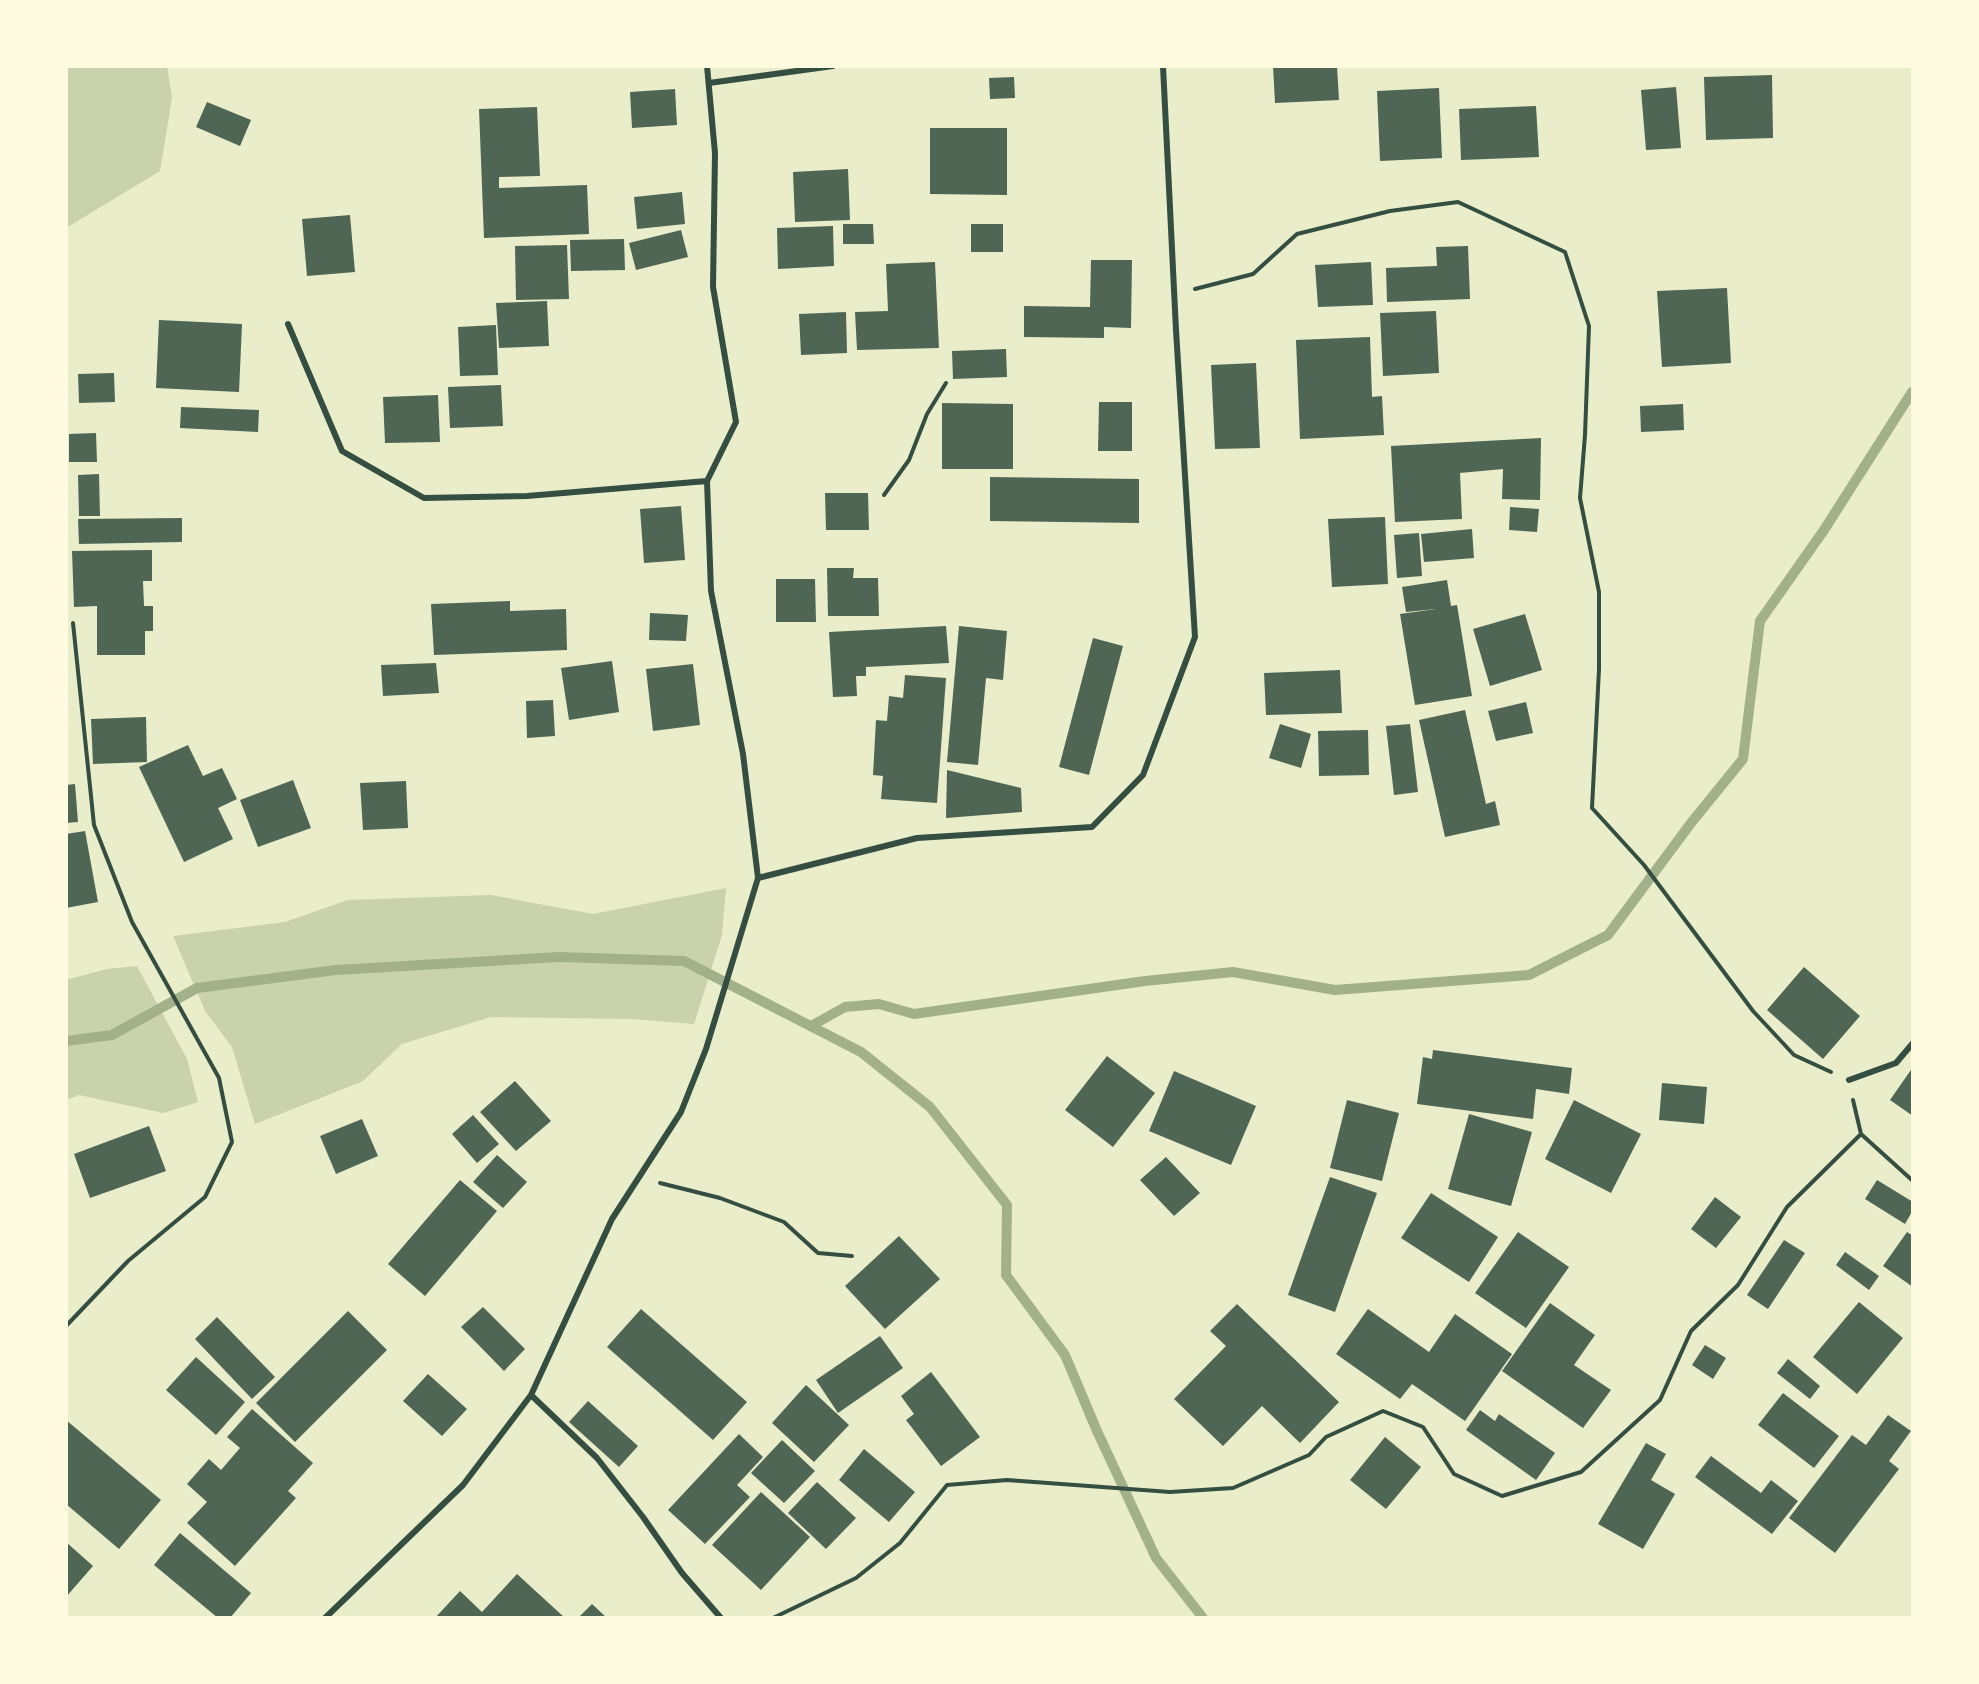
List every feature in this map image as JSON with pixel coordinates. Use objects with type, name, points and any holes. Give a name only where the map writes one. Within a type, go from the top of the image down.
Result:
[{"type":"street","points":[[325,1618],[463,1485],[531,1395],[612,1219],[681,1112],[706,1049],[758,878],[743,754],[711,591],[707,481],[736,422],[713,287],[715,153],[707,66]]},
{"type":"street","points":[[709,83],[833,66]]},
{"type":"street","points":[[758,878],[917,838],[1092,827],[1143,775],[1195,637],[1174,295],[1164,66]]},
{"type":"street","points":[[288,324],[342,451],[424,498],[527,496],[707,481]]},
{"type":"street","points":[[1849,1080],[1896,1063],[1913,1043]]},
{"type":"street","points":[[531,1395],[597,1458],[643,1516],[682,1573],[721,1618]]},
{"type":"path","points":[[1174,295],[1253,274],[1297,234],[1390,211],[1458,202],[1565,252],[1589,326],[1586,435],[1580,498],[1599,592],[1599,669],[1592,808],[1644,865],[1752,1011],[1794,1055],[1849,1080],[1861,1134],[1913,1181]]},
{"type":"path","points":[[884,495],[909,460],[927,414],[946,383]]},
{"type":"path","points":[[66,1326],[128,1261],[206,1197],[232,1142],[219,1078],[132,922],[94,825],[73,622]]},
{"type":"path","points":[[772,1618],[856,1578],[900,1543],[947,1485],[1007,1480],[1170,1492],[1233,1488],[1309,1455],[1326,1437],[1383,1410],[1423,1427],[1454,1474],[1502,1496],[1581,1472],[1660,1400],[1691,1331],[1738,1285],[1787,1206],[1861,1134]]},
{"type":"path","points":[[639,1178],[720,1198],[784,1222],[818,1253],[852,1257]]},
{"type":"green space","points":[[66,66],[167,66],[172,98],[160,171],[66,228]]},
{"type":"green space","points":[[726,888],[722,935],[694,1024],[631,1019],[491,1017],[402,1044],[363,1081],[255,1124],[232,1047],[205,1011],[173,936],[285,922],[348,900],[491,895],[593,914]]},
{"type":"green space","points":[[137,966],[187,1059],[198,1102],[163,1113],[79,1095],[66,1100],[66,980],[107,969]]},
{"type":"building","points":[[1273,66],[1337,66],[1339,100],[1275,103]]},
{"type":"building","points":[[1772,75],[1773,138],[1706,140],[1704,77]]},
{"type":"building","points":[[1014,77],[1015,98],[990,99],[989,78]]},
{"type":"building","points":[[1676,87],[1681,148],[1646,150],[1641,90]]},
{"type":"building","points":[[1439,88],[1442,158],[1380,161],[1377,91]]},
{"type":"building","points":[[675,89],[677,125],[632,128],[630,92]]},
{"type":"building","points":[[207,102],[251,120],[240,146],[196,127]]},
{"type":"building","points":[[1536,106],[1539,157],[1461,160],[1459,109]]},
{"type":"building","points":[[537,107],[540,176],[499,177],[499,188],[587,185],[589,234],[484,238],[479,109]]},
{"type":"building","points":[[930,128],[1007,128],[1007,195],[930,194]]},
{"type":"building","points":[[848,169],[850,220],[795,222],[793,172]]},
{"type":"building","points":[[682,192],[685,224],[637,229],[634,197]]},
{"type":"building","points":[[350,215],[355,272],[307,276],[302,219]]},
{"type":"building","points":[[843,224],[873,224],[874,244],[843,244]]},
{"type":"building","points":[[971,224],[1003,224],[1003,252],[971,252]]},
{"type":"building","points":[[833,226],[834,266],[778,269],[777,228]]},
{"type":"building","points":[[681,230],[688,257],[636,270],[629,243]]},
{"type":"building","points":[[624,239],[625,270],[571,271],[570,240]]},
{"type":"building","points":[[567,245],[569,299],[516,300],[515,246]]},
{"type":"building","points":[[1468,246],[1470,299],[1387,302],[1386,268],[1437,266],[1436,247]]},
{"type":"building","points":[[1091,260],[1132,260],[1131,328],[1104,327],[1104,338],[1024,337],[1024,306],[1090,307]]},
{"type":"building","points":[[935,262],[939,348],[857,350],[855,312],[888,311],[886,264]]},
{"type":"building","points":[[1371,262],[1373,305],[1318,307],[1315,265]]},
{"type":"building","points":[[1727,288],[1731,363],[1662,367],[1657,291]]},
{"type":"building","points":[[547,301],[549,346],[499,348],[496,303]]},
{"type":"building","points":[[1436,311],[1439,373],[1383,376],[1380,313]]},
{"type":"building","points":[[846,312],[847,353],[801,355],[799,314]]},
{"type":"building","points":[[159,320],[242,324],[239,392],[156,388]]},
{"type":"building","points":[[496,325],[498,375],[460,376],[458,327]]},
{"type":"building","points":[[1370,337],[1372,397],[1382,396],[1384,435],[1300,439],[1296,340]]},
{"type":"building","points":[[1006,349],[1007,377],[953,379],[952,351]]},
{"type":"building","points":[[1256,363],[1260,448],[1215,449],[1211,365]]},
{"type":"building","points":[[114,373],[115,402],[79,403],[78,374]]},
{"type":"building","points":[[501,385],[503,426],[450,428],[448,387]]},
{"type":"building","points":[[438,395],[440,442],[385,443],[383,397]]},
{"type":"building","points":[[1099,402],[1132,402],[1132,451],[1098,451]]},
{"type":"building","points":[[942,403],[1013,404],[1013,469],[942,469]]},
{"type":"building","points":[[1683,404],[1684,430],[1641,432],[1640,406]]},
{"type":"building","points":[[181,407],[259,410],[258,432],[180,428]]},
{"type":"building","points":[[96,433],[97,462],[69,462],[69,434]]},
{"type":"building","points":[[1541,438],[1540,500],[1502,499],[1503,469],[1460,473],[1462,519],[1395,522],[1391,446]]},
{"type":"building","points":[[99,474],[100,516],[79,516],[78,475]]},
{"type":"building","points":[[990,477],[1139,479],[1139,523],[990,521]]},
{"type":"building","points":[[825,493],[868,493],[869,530],[826,530]]},
{"type":"building","points":[[681,506],[685,560],[644,563],[640,509]]},
{"type":"building","points":[[1510,507],[1539,509],[1537,532],[1509,530]]},
{"type":"building","points":[[1385,517],[1388,584],[1332,587],[1328,519]]},
{"type":"building","points":[[182,518],[182,542],[79,544],[78,519]]},
{"type":"building","points":[[1472,529],[1474,558],[1424,562],[1421,534]]},
{"type":"building","points":[[1419,533],[1422,576],[1397,578],[1394,535]]},
{"type":"building","points":[[152,550],[152,581],[143,581],[144,606],[153,606],[153,631],[145,631],[145,655],[97,655],[97,606],[74,607],[72,551]]},
{"type":"building","points":[[827,568],[854,568],[853,578],[878,578],[879,616],[828,616]]},
{"type":"building","points":[[776,579],[815,579],[816,622],[776,622]]},
{"type":"building","points":[[1447,580],[1451,606],[1457,605],[1472,696],[1415,705],[1400,614],[1436,609],[1406,612],[1402,587]]},
{"type":"building","points":[[510,601],[510,611],[566,609],[567,650],[434,655],[431,604]]},
{"type":"building","points":[[650,613],[688,615],[686,641],[649,640]]},
{"type":"building","points":[[1525,614],[1542,670],[1490,686],[1473,629]]},
{"type":"building","points":[[946,626],[949,663],[866,667],[866,676],[856,676],[857,696],[833,697],[829,632]]},
{"type":"building","points":[[959,626],[1007,631],[1003,680],[986,678],[978,765],[947,762]]},
{"type":"building","points":[[1093,638],[1123,646],[1089,775],[1059,767]]},
{"type":"building","points":[[612,661],[619,712],[569,720],[561,668]]},
{"type":"building","points":[[436,663],[439,693],[383,696],[381,665]]},
{"type":"building","points":[[693,664],[700,725],[653,731],[646,669]]},
{"type":"building","points":[[1340,670],[1342,713],[1266,715],[1264,673]]},
{"type":"building","points":[[905,675],[946,678],[937,803],[881,799],[883,776],[873,775],[876,720],[887,721],[889,696],[903,698]]},
{"type":"building","points":[[553,700],[555,736],[527,738],[526,701]]},
{"type":"building","points":[[1526,702],[1533,733],[1496,741],[1488,711]]},
{"type":"building","points":[[1465,710],[1486,804],[1495,801],[1500,825],[1445,837],[1419,720]]},
{"type":"building","points":[[146,717],[147,762],[93,764],[91,719]]},
{"type":"building","points":[[1280,724],[1311,734],[1301,768],[1269,758]]},
{"type":"building","points":[[1410,724],[1418,792],[1394,795],[1386,726]]},
{"type":"building","points":[[1368,730],[1369,775],[1319,776],[1318,731]]},
{"type":"building","points":[[188,745],[203,776],[222,768],[237,799],[218,808],[233,839],[184,862],[139,767]]},
{"type":"building","points":[[947,770],[1021,788],[1022,812],[946,818]]},
{"type":"building","points":[[293,780],[311,828],[258,847],[240,800]]},
{"type":"building","points":[[406,781],[408,828],[363,830],[360,783]]},
{"type":"building","points":[[75,784],[78,822],[66,823],[66,785]]},
{"type":"building","points":[[85,831],[98,902],[66,908],[66,834]]},
{"type":"building","points":[[1804,967],[1860,1016],[1823,1059],[1767,1010]]},
{"type":"building","points":[[1433,1050],[1572,1068],[1569,1094],[1536,1089],[1533,1119],[1417,1104],[1423,1057],[1432,1059]]},
{"type":"building","points":[[1107,1056],[1155,1093],[1113,1147],[1065,1110]]},
{"type":"building","points":[[1913,1067],[1913,1116],[1890,1100]]},
{"type":"building","points":[[1174,1071],[1256,1106],[1231,1165],[1149,1131]]},
{"type":"building","points":[[515,1081],[551,1121],[516,1151],[480,1112]]},
{"type":"building","points":[[1662,1083],[1707,1087],[1704,1124],[1659,1120]]},
{"type":"building","points":[[1347,1100],[1399,1113],[1382,1181],[1330,1168]]},
{"type":"building","points":[[1574,1100],[1641,1134],[1611,1193],[1545,1159]]},
{"type":"building","points":[[1469,1114],[1532,1132],[1511,1206],[1448,1189]]},
{"type":"building","points":[[473,1115],[499,1144],[477,1163],[452,1134]]},
{"type":"building","points":[[362,1119],[378,1156],[336,1174],[320,1136]]},
{"type":"building","points":[[149,1126],[166,1171],[90,1198],[74,1154]]},
{"type":"building","points":[[497,1155],[527,1182],[503,1208],[473,1182]]},
{"type":"building","points":[[1166,1157],[1200,1193],[1174,1216],[1140,1180]]},
{"type":"building","points":[[1330,1177],[1377,1193],[1335,1312],[1288,1295]]},
{"type":"building","points":[[460,1180],[497,1211],[425,1296],[388,1264]]},
{"type":"building","points":[[1877,1180],[1913,1202],[1913,1210],[1905,1224],[1865,1199]]},
{"type":"building","points":[[1431,1193],[1498,1237],[1469,1282],[1401,1238]]},
{"type":"building","points":[[1715,1197],[1741,1217],[1716,1248],[1691,1229]]},
{"type":"building","points":[[1518,1232],[1569,1267],[1526,1328],[1475,1293]]},
{"type":"building","points":[[1907,1232],[1913,1236],[1913,1287],[1883,1266]]},
{"type":"building","points":[[899,1236],[940,1279],[885,1329],[845,1286]]},
{"type":"building","points":[[1784,1240],[1805,1253],[1768,1309],[1747,1295]]},
{"type":"building","points":[[1845,1252],[1879,1276],[1869,1290],[1836,1265]]},
{"type":"building","points":[[1859,1302],[1903,1338],[1857,1394],[1813,1357]]},
{"type":"building","points":[[1550,1303],[1595,1335],[1574,1365],[1611,1390],[1583,1428],[1502,1371]]},
{"type":"building","points":[[1237,1304],[1339,1402],[1300,1443],[1262,1406],[1223,1446],[1174,1399],[1226,1346],[1210,1331]]},
{"type":"building","points":[[483,1307],[525,1349],[504,1371],[461,1327]]},
{"type":"building","points":[[641,1309],[747,1402],[713,1440],[607,1347]]},
{"type":"building","points":[[1368,1309],[1429,1352],[1455,1314],[1512,1354],[1465,1421],[1412,1384],[1400,1399],[1336,1354]]},
{"type":"building","points":[[348,1311],[387,1350],[295,1442],[256,1403]]},
{"type":"building","points":[[217,1317],[275,1377],[252,1399],[195,1339]]},
{"type":"building","points":[[880,1336],[903,1368],[838,1413],[816,1380]]},
{"type":"building","points":[[1705,1345],[1726,1358],[1713,1379],[1692,1365]]},
{"type":"building","points":[[196,1357],[245,1402],[216,1435],[166,1390]]},
{"type":"building","points":[[1788,1359],[1820,1386],[1810,1399],[1777,1373]]},
{"type":"building","points":[[931,1372],[980,1437],[941,1466],[906,1420],[914,1414],[901,1396]]},
{"type":"building","points":[[428,1374],[467,1409],[442,1436],[403,1401]]},
{"type":"building","points":[[806,1385],[849,1425],[814,1462],[772,1423]]},
{"type":"building","points":[[1783,1393],[1839,1436],[1814,1468],[1758,1425]]},
{"type":"building","points":[[588,1401],[638,1446],[619,1467],[569,1422]]},
{"type":"building","points":[[252,1409],[313,1463],[288,1491],[296,1498],[235,1566],[187,1523],[207,1502],[187,1484],[209,1459],[221,1470],[240,1448],[227,1437]]},
{"type":"building","points":[[1480,1410],[1495,1421],[1499,1414],[1555,1453],[1536,1480],[1466,1430]]},
{"type":"building","points":[[1888,1415],[1911,1431],[1889,1461],[1899,1469],[1835,1553],[1789,1518],[1852,1435],[1866,1445]]},
{"type":"building","points":[[66,1420],[161,1500],[119,1549],[66,1504]]},
{"type":"building","points":[[739,1434],[763,1457],[737,1485],[750,1497],[705,1544],[668,1510]]},
{"type":"building","points":[[1385,1437],[1421,1467],[1386,1509],[1350,1480]]},
{"type":"building","points":[[782,1440],[815,1471],[784,1503],[751,1473]]},
{"type":"building","points":[[1646,1443],[1666,1454],[1651,1480],[1675,1494],[1643,1549],[1598,1524]]},
{"type":"building","points":[[864,1449],[915,1492],[889,1522],[839,1480]]},
{"type":"building","points":[[1711,1456],[1761,1493],[1771,1480],[1798,1501],[1772,1534],[1695,1477]]},
{"type":"building","points":[[817,1482],[856,1518],[826,1549],[788,1513]]},
{"type":"building","points":[[761,1492],[810,1537],[761,1590],[712,1545]]},
{"type":"building","points":[[180,1533],[251,1593],[230,1618],[218,1618],[154,1565]]},
{"type":"building","points":[[66,1542],[93,1566],[66,1597]]},
{"type":"building","points":[[517,1574],[565,1618],[435,1618],[460,1591],[482,1612]]},
{"type":"building","points":[[592,1604],[607,1618],[578,1618]]},
{"type":"waterway","points":[[811,1026],[845,1007],[879,1004],[914,1014],[1145,981],[1233,972],[1335,990],[1529,975],[1608,935],[1691,823],[1743,759],[1760,621],[1824,530],[1912,392]]},
{"type":"waterway","points":[[66,1041],[112,1035],[197,988],[336,970],[559,957],[684,961],[861,1052],[930,1107],[1007,1205],[1006,1275],[1065,1355],[1097,1431],[1156,1558],[1203,1618]]}]
